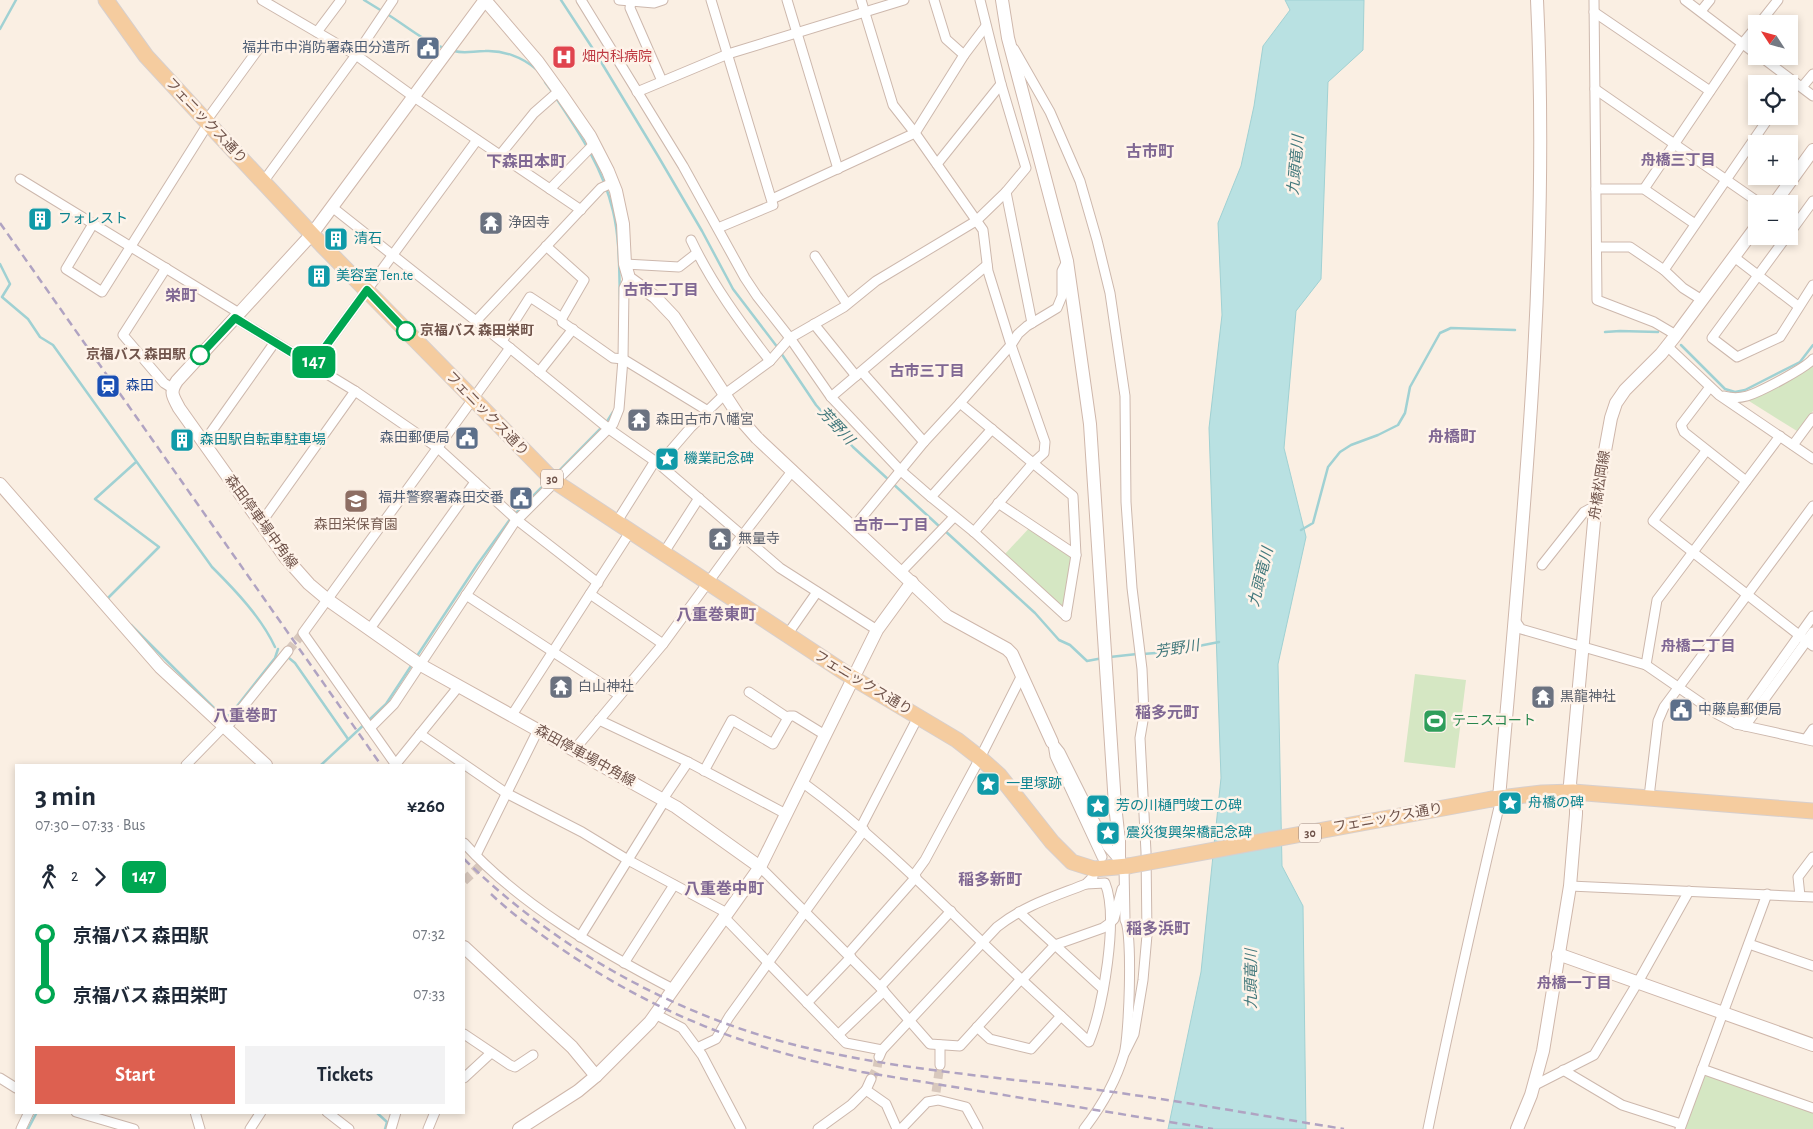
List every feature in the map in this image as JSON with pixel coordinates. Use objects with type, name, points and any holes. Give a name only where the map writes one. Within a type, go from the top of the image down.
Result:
[{"type":"main road","name":"フェニックス通り","points":[[106,0],[146,56],[263,182],[473,400],[556,482],[787,636],[957,740],[999,775],[1052,842],[1068,859],[1081,866],[1094,869],[1123,869],[1496,798],[1573,792],[1813,811]]},
{"type":"street","points":[[317,32],[341,0]]},
{"type":"street","points":[[263,182],[356,55],[393,0]]},
{"type":"street","points":[[166,268],[123,334],[164,384],[172,388],[177,380],[312,234],[485,0],[538,62],[594,144],[612,183],[623,224],[625,264],[629,278],[665,306],[674,316],[742,421],[757,438],[948,616],[1007,649],[1012,654],[1052,742],[1055,756],[1102,857]]},
{"type":"street","points":[[582,0],[636,92],[683,166],[745,278],[832,397],[900,470],[974,532],[1066,616],[1076,555],[1073,496],[960,403]]},
{"type":"street","points":[[619,0],[654,3],[663,0]]},
{"type":"street","points":[[711,0],[773,206],[718,228]]},
{"type":"street","points":[[787,0],[838,169]]},
{"type":"street","points":[[861,0],[893,106],[915,133],[983,230],[987,265],[1011,345],[1045,442],[1044,453],[1033,463],[974,532]]},
{"type":"street","points":[[636,92],[728,54],[904,0]]},
{"type":"street","points":[[934,0],[946,39],[964,55]]},
{"type":"street","points":[[616,523],[657,463],[725,394],[770,361],[790,338],[848,304],[876,281],[976,221],[1006,192],[1026,168],[980,0]]},
{"type":"street","points":[[1002,0],[1008,38],[1067,261],[1090,424],[1115,805],[1123,869],[1125,920],[1128,924],[1130,948],[1125,1052]]},
{"type":"street","points":[[1428,1129],[1465,954],[1499,808],[1496,798],[1525,512],[1537,304],[1540,111],[1537,0]]},
{"type":"street","points":[[1594,0],[1597,300],[1654,322],[1676,336]]},
{"type":"street","points":[[1685,0],[1748,48]]},
{"type":"street","points":[[1701,11],[1710,0]]},
{"type":"street","points":[[1766,15],[1778,0]]},
{"type":"street","points":[[268,1],[356,55],[414,97],[581,210]]},
{"type":"street","points":[[631,1],[630,8],[662,81]]},
{"type":"street","points":[[1594,12],[1710,91]]},
{"type":"street","points":[[772,199],[915,133],[964,55],[986,26]]},
{"type":"street","points":[[1644,189],[1748,37]]},
{"type":"street","points":[[1008,38],[1050,112],[1077,175],[1097,240],[1110,293],[1125,396],[1126,502],[1132,588],[1142,668],[1144,715],[1140,738],[1146,852],[1147,935],[1143,980],[1134,1034],[1105,1097],[1084,1129]]},
{"type":"street","points":[[93,224],[66,269],[102,292],[207,122],[262,44]]},
{"type":"street","points":[[1772,65],[1786,75]]},
{"type":"street","points":[[1813,74],[1798,84],[1813,96]]},
{"type":"street","points":[[937,164],[1002,84]]},
{"type":"street","points":[[1595,89],[1749,195]]},
{"type":"street","points":[[500,155],[534,113],[559,91]]},
{"type":"street","points":[[1664,270],[1764,125]]},
{"type":"street","points":[[312,365],[478,140]]},
{"type":"street","points":[[550,189],[594,144]]},
{"type":"street","points":[[1780,195],[1813,150]]},
{"type":"street","points":[[20,179],[166,268],[275,342],[355,391],[438,448],[516,520],[598,583]]},
{"type":"street","points":[[476,321],[601,188],[612,183]]},
{"type":"street","points":[[1596,189],[1644,189],[1695,224]]},
{"type":"street","points":[[1006,192],[1032,323]]},
{"type":"street","points":[[1798,221],[1813,201]]},
{"type":"street","points":[[332,207],[609,428],[657,463],[780,568],[877,630]]},
{"type":"street","name":"舟橋松岡線","points":[[1517,1129],[1535,1084],[1543,1051],[1570,886],[1576,814],[1570,784],[1595,506],[1611,418],[1616,403],[1625,390],[1676,336],[1748,238]]},
{"type":"street","points":[[691,240],[712,279],[744,328],[770,361]]},
{"type":"street","points":[[1781,245],[1712,338],[1737,357],[1780,336],[1813,285]]},
{"type":"street","points":[[546,246],[584,280],[562,318]]},
{"type":"street","points":[[1597,247],[1630,248],[1664,270],[1683,288],[1702,300]]},
{"type":"street","points":[[625,264],[679,267],[697,253]]},
{"type":"street","points":[[815,256],[848,304]]},
{"type":"street","points":[[1734,258],[1798,306]]},
{"type":"street","points":[[854,527],[900,470],[1011,345],[1018,334],[1057,308],[1060,302],[1062,271],[1067,261]]},
{"type":"street","points":[[832,397],[987,265]]},
{"type":"street","points":[[370,728],[394,704],[415,661],[466,595],[516,520],[609,428],[616,418],[619,409],[623,359],[624,288],[629,278]]},
{"type":"street","points":[[502,341],[530,297],[562,318],[562,322],[613,358],[623,359],[708,411]]},
{"type":"street","points":[[814,324],[924,442]]},
{"type":"street","points":[[540,372],[573,329]]},
{"type":"street","points":[[204,442],[275,342]]},
{"type":"street","points":[[1667,346],[1719,395],[1813,458]]},
{"type":"street","points":[[395,764],[303,633],[510,348]]},
{"type":"street","points":[[1719,395],[1730,398],[1748,396],[1805,367],[1813,359]]},
{"type":"street","points":[[1710,387],[1681,425],[1684,432],[1746,481]]},
{"type":"street","name":"森田停車場中角線","points":[[172,388],[172,394],[179,408],[294,568],[328,600],[415,661],[664,800],[760,867]]},
{"type":"street","points":[[261,523],[355,391]]},
{"type":"street","points":[[1793,445],[1813,418]]},
{"type":"street","points":[[931,497],[992,429]]},
{"type":"street","points":[[1646,665],[1657,600],[1780,436]]},
{"type":"street","points":[[1706,450],[1653,521],[1806,641]]},
{"type":"street","points":[[574,750],[663,644],[793,470]]},
{"type":"street","points":[[369,630],[475,482]]},
{"type":"street","points":[[0,484],[160,667],[265,764]]},
{"type":"street","points":[[662,554],[698,498]]},
{"type":"street","points":[[998,504],[1076,555]]},
{"type":"street","points":[[1542,565],[1584,512],[1595,506]]},
{"type":"street","points":[[1649,797],[1658,721],[1664,707],[1813,506]]},
{"type":"street","points":[[901,572],[954,517]]},
{"type":"street","points":[[512,716],[630,532]]},
{"type":"street","points":[[520,1129],[578,1091],[596,1076],[656,1014],[760,867],[877,630],[912,582]]},
{"type":"street","points":[[787,636],[817,592]]},
{"type":"street","points":[[590,594],[663,644]]},
{"type":"street","points":[[466,595],[553,650],[619,695]]},
{"type":"street","points":[[1806,641],[1813,616]]},
{"type":"street","points":[[1514,619],[1521,629],[1646,665],[1716,714],[1741,725],[1809,740],[1813,729]]},
{"type":"street","points":[[1741,725],[1813,632]]},
{"type":"street","points":[[187,764],[225,727],[288,651]]},
{"type":"street","points":[[807,1003],[850,956],[915,876],[980,758],[1022,675]]},
{"type":"street","points":[[397,764],[459,686]]},
{"type":"street","points":[[749,692],[788,718]]},
{"type":"street","points":[[704,770],[732,720],[773,744],[788,718],[794,716],[825,735]]},
{"type":"street","points":[[697,1048],[716,1039],[729,1017],[806,912],[862,829],[918,717]]},
{"type":"street","points":[[599,720],[704,770],[786,814]]},
{"type":"street","points":[[476,855],[538,730]]},
{"type":"street","points":[[420,734],[463,764]]},
{"type":"street","points":[[760,867],[882,989],[930,1044],[960,1046],[1055,945],[1103,928],[1114,918],[1123,869],[1107,846],[1060,752],[1052,742]]},
{"type":"street","points":[[580,936],[688,762]]},
{"type":"street","points":[[465,765],[506,794],[582,832],[725,915],[768,963],[846,1043],[880,1054],[982,942],[997,928],[1019,912],[1089,881],[1105,883],[1111,904],[1110,923],[1103,990],[1089,1042],[982,942],[915,876],[862,829],[802,782]]},
{"type":"street","points":[[465,844],[476,855],[481,864],[580,936],[624,963],[673,989]]},
{"type":"street","points":[[1800,896],[1798,877],[1813,857]]},
{"type":"street","points":[[624,963],[674,885]]},
{"type":"street","points":[[1570,886],[1813,896]]},
{"type":"street","points":[[1535,1084],[1594,1055],[1689,891]]},
{"type":"street","points":[[1563,1070],[1622,1105],[1680,1127],[1767,894]]},
{"type":"street","points":[[838,1035],[882,989],[951,911]]},
{"type":"street","points":[[1019,912],[1103,990]]},
{"type":"street","points":[[1749,944],[1813,966]]},
{"type":"street","points":[[465,948],[572,1047],[596,1076]]},
{"type":"street","points":[[1558,954],[1813,1045]]},
{"type":"street","points":[[656,1014],[682,1028],[697,1048],[741,1129]]},
{"type":"street","points":[[977,1027],[990,1039],[1031,1049],[1061,1016]]},
{"type":"street","points":[[465,1035],[515,1067],[533,1056]]},
{"type":"street","points":[[940,1045],[940,1065]]},
{"type":"street","points":[[465,1077],[491,1053]]},
{"type":"street","points":[[1702,1069],[1813,1108]]},
{"type":"street","points":[[0,1078],[15,1087]]},
{"type":"street","points":[[818,1129],[851,1105],[866,1090],[871,1079]]},
{"type":"street","points":[[866,1090],[886,1104],[897,1129]]},
{"type":"street","points":[[901,1129],[935,1097],[938,1100],[966,1107],[978,1129]]},
{"type":"street","points":[[21,1129],[28,1114]]},
{"type":"street","points":[[83,1114],[134,1129]]},
{"type":"street","points":[[196,1114],[200,1129]]},
{"type":"street","points":[[250,1129],[260,1114]]},
{"type":"street","points":[[329,1114],[346,1128]]},
{"type":"street","points":[[391,1129],[395,1114]]},
{"type":"street","points":[[428,1129],[434,1114]]},
{"type":"green space","points":[[1813,361],[1813,411],[1797,431],[1749,401],[1761,392]]},
{"type":"green space","points":[[1032,525],[1076,555],[1065,614],[1004,555]]},
{"type":"green space","name":"テニスコート","points":[[1415,674],[1466,680],[1455,768],[1404,762]]},
{"type":"green space","points":[[1705,1070],[1813,1108],[1813,1129],[1681,1129]]},
{"type":"water","name":"九頭竜川","points":[[1285,0],[1364,0],[1363,50],[1328,82],[1321,279],[1296,311],[1284,448],[1306,537],[1278,664],[1282,866],[1303,906],[1306,1129],[1168,1129],[1201,972],[1221,778],[1209,428],[1222,315],[1218,223],[1241,166],[1254,106],[1263,46],[1290,10]]},
{"type":"waterway","points":[[0,29],[16,0]]},
{"type":"waterway","points":[[364,0],[382,11]]},
{"type":"waterway","name":"芳野川","points":[[561,0],[658,156],[733,289],[778,348]]},
{"type":"waterway","points":[[387,14],[421,37],[444,48]]},
{"type":"waterway","points":[[454,51],[505,53],[525,61],[536,69]]},
{"type":"waterway","points":[[545,82],[553,93]]},
{"type":"waterway","points":[[556,98],[590,152],[609,195],[617,233],[620,300]]},
{"type":"waterway","points":[[0,264],[10,284],[2,297],[28,319],[40,337],[53,345],[212,567],[255,615],[275,647]]},
{"type":"waterway","points":[[1301,530],[1313,523],[1328,467],[1340,452],[1351,445],[1398,425],[1405,413],[1410,387],[1440,333],[1451,328],[1515,330]]},
{"type":"waterway","points":[[1605,332],[1658,332]]},
{"type":"waterway","points":[[1681,345],[1725,389],[1735,392],[1745,390],[1800,362],[1813,345]]},
{"type":"waterway","name":"芳野川","points":[[781,353],[816,405],[853,447],[940,527]]},
{"type":"waterway","points":[[556,474],[606,423],[613,412]]},
{"type":"waterway","points":[[109,600],[108,598],[159,547],[95,499],[136,462]]},
{"type":"waterway","points":[[515,514],[548,481]]},
{"type":"waterway","points":[[417,656],[477,565],[511,518]]},
{"type":"waterway","name":"芳野川","points":[[944,530],[1035,613],[1059,640],[1070,645],[1087,661],[1103,658]]},
{"type":"waterway","points":[[131,625],[222,716],[230,715],[275,658],[278,649]]},
{"type":"waterway","name":"芳野川","points":[[1143,654],[1168,652],[1219,642]]},
{"type":"waterway","name":"芳野川","points":[[1110,657],[1137,654]]},
{"type":"waterway","points":[[289,658],[295,663],[348,739]]},
{"type":"waterway","points":[[322,764],[386,704],[413,663]]},
{"type":"waterway","points":[[28,1129],[36,1114]]},
{"type":"waterway","points":[[378,1114],[387,1122],[385,1129]]},
{"type":"tunnel","points":[[288,651],[303,633]]},
{"type":"tunnel","points":[[465,880],[480,866]]},
{"type":"tunnel","points":[[871,1079],[877,1068],[879,1057]]},
{"type":"tunnel","points":[[936,1092],[940,1065]]},
{"type":"railway","points":[[0,223],[380,764]]},
{"type":"railway","points":[[465,860],[542,925],[585,954],[629,980],[723,1023],[772,1039],[853,1058],[1116,1092],[1344,1129]]},
{"type":"railway","points":[[491,894],[537,932],[601,974],[672,1012],[745,1041],[782,1053],[862,1072],[1213,1129]]},
{"type":"bus line","name":"147","points":[[200,355],[235,318],[312,365],[367,290],[406,331]]},
{"type":"place","name":"福井市中消防署森田分遣所","points":[[428,48]]},
{"type":"place","name":"畑内科病院","points":[[564,57]]},
{"type":"place","name":"フォレスト","points":[[40,219]]},
{"type":"place","name":"浄因寺","points":[[491,223]]},
{"type":"place","name":"清石","points":[[336,239]]},
{"type":"place","name":"美容室 Ten.te","points":[[319,276]]},
{"type":"place","name":"京福バス 森田栄町","points":[[406,331]]},
{"type":"place","name":"京福バス 森田駅","points":[[200,355]]},
{"type":"place","name":"森田","points":[[108,386]]},
{"type":"place","name":"森田古市八幡宮","points":[[639,420]]},
{"type":"place","name":"森田郵便局","points":[[467,438]]},
{"type":"place","name":"森田駅自転車駐車場","points":[[182,440]]},
{"type":"place","name":"機業記念碑","points":[[667,459]]},
{"type":"place","name":"福井警察署森田交番","points":[[521,498]]},
{"type":"place","name":"森田栄保育園","points":[[356,501]]},
{"type":"place","name":"無量寺","points":[[720,539]]},
{"type":"place","name":"白山神社","points":[[561,687]]},
{"type":"place","name":"黒龍神社","points":[[1543,697]]},
{"type":"place","name":"中藤島郵便局","points":[[1681,710]]},
{"type":"place","name":"テニスコート","points":[[1435,721]]},
{"type":"place","name":"一里塚跡","points":[[988,784]]},
{"type":"place","name":"舟橋の碑","points":[[1510,803]]},
{"type":"place","name":"芳の川樋門竣工の碑","points":[[1098,806]]},
{"type":"place","name":"震災復興架橋記念碑","points":[[1108,833]]},
{"type":"district","name":"古市町","points":[[1150,152]]},
{"type":"district","name":"舟橋三丁目","points":[[1678,160]]},
{"type":"district","name":"下森田本町","points":[[526,162]]},
{"type":"district","name":"古市二丁目","points":[[661,290]]},
{"type":"district","name":"栄町","points":[[181,296]]},
{"type":"district","name":"古市三丁目","points":[[927,371]]},
{"type":"district","name":"舟橋町","points":[[1452,437]]},
{"type":"district","name":"古市一丁目","points":[[891,525]]},
{"type":"district","name":"八重巻東町","points":[[716,615]]},
{"type":"district","name":"舟橋二丁目","points":[[1698,646]]},
{"type":"district","name":"稲多元町","points":[[1167,713]]},
{"type":"district","name":"八重巻町","points":[[245,716]]},
{"type":"district","name":"稲多新町","points":[[990,880]]},
{"type":"district","name":"八重巻中町","points":[[724,889]]},
{"type":"district","name":"稲多浜町","points":[[1158,929]]},
{"type":"district","name":"舟橋一丁目","points":[[1574,983]]}]
